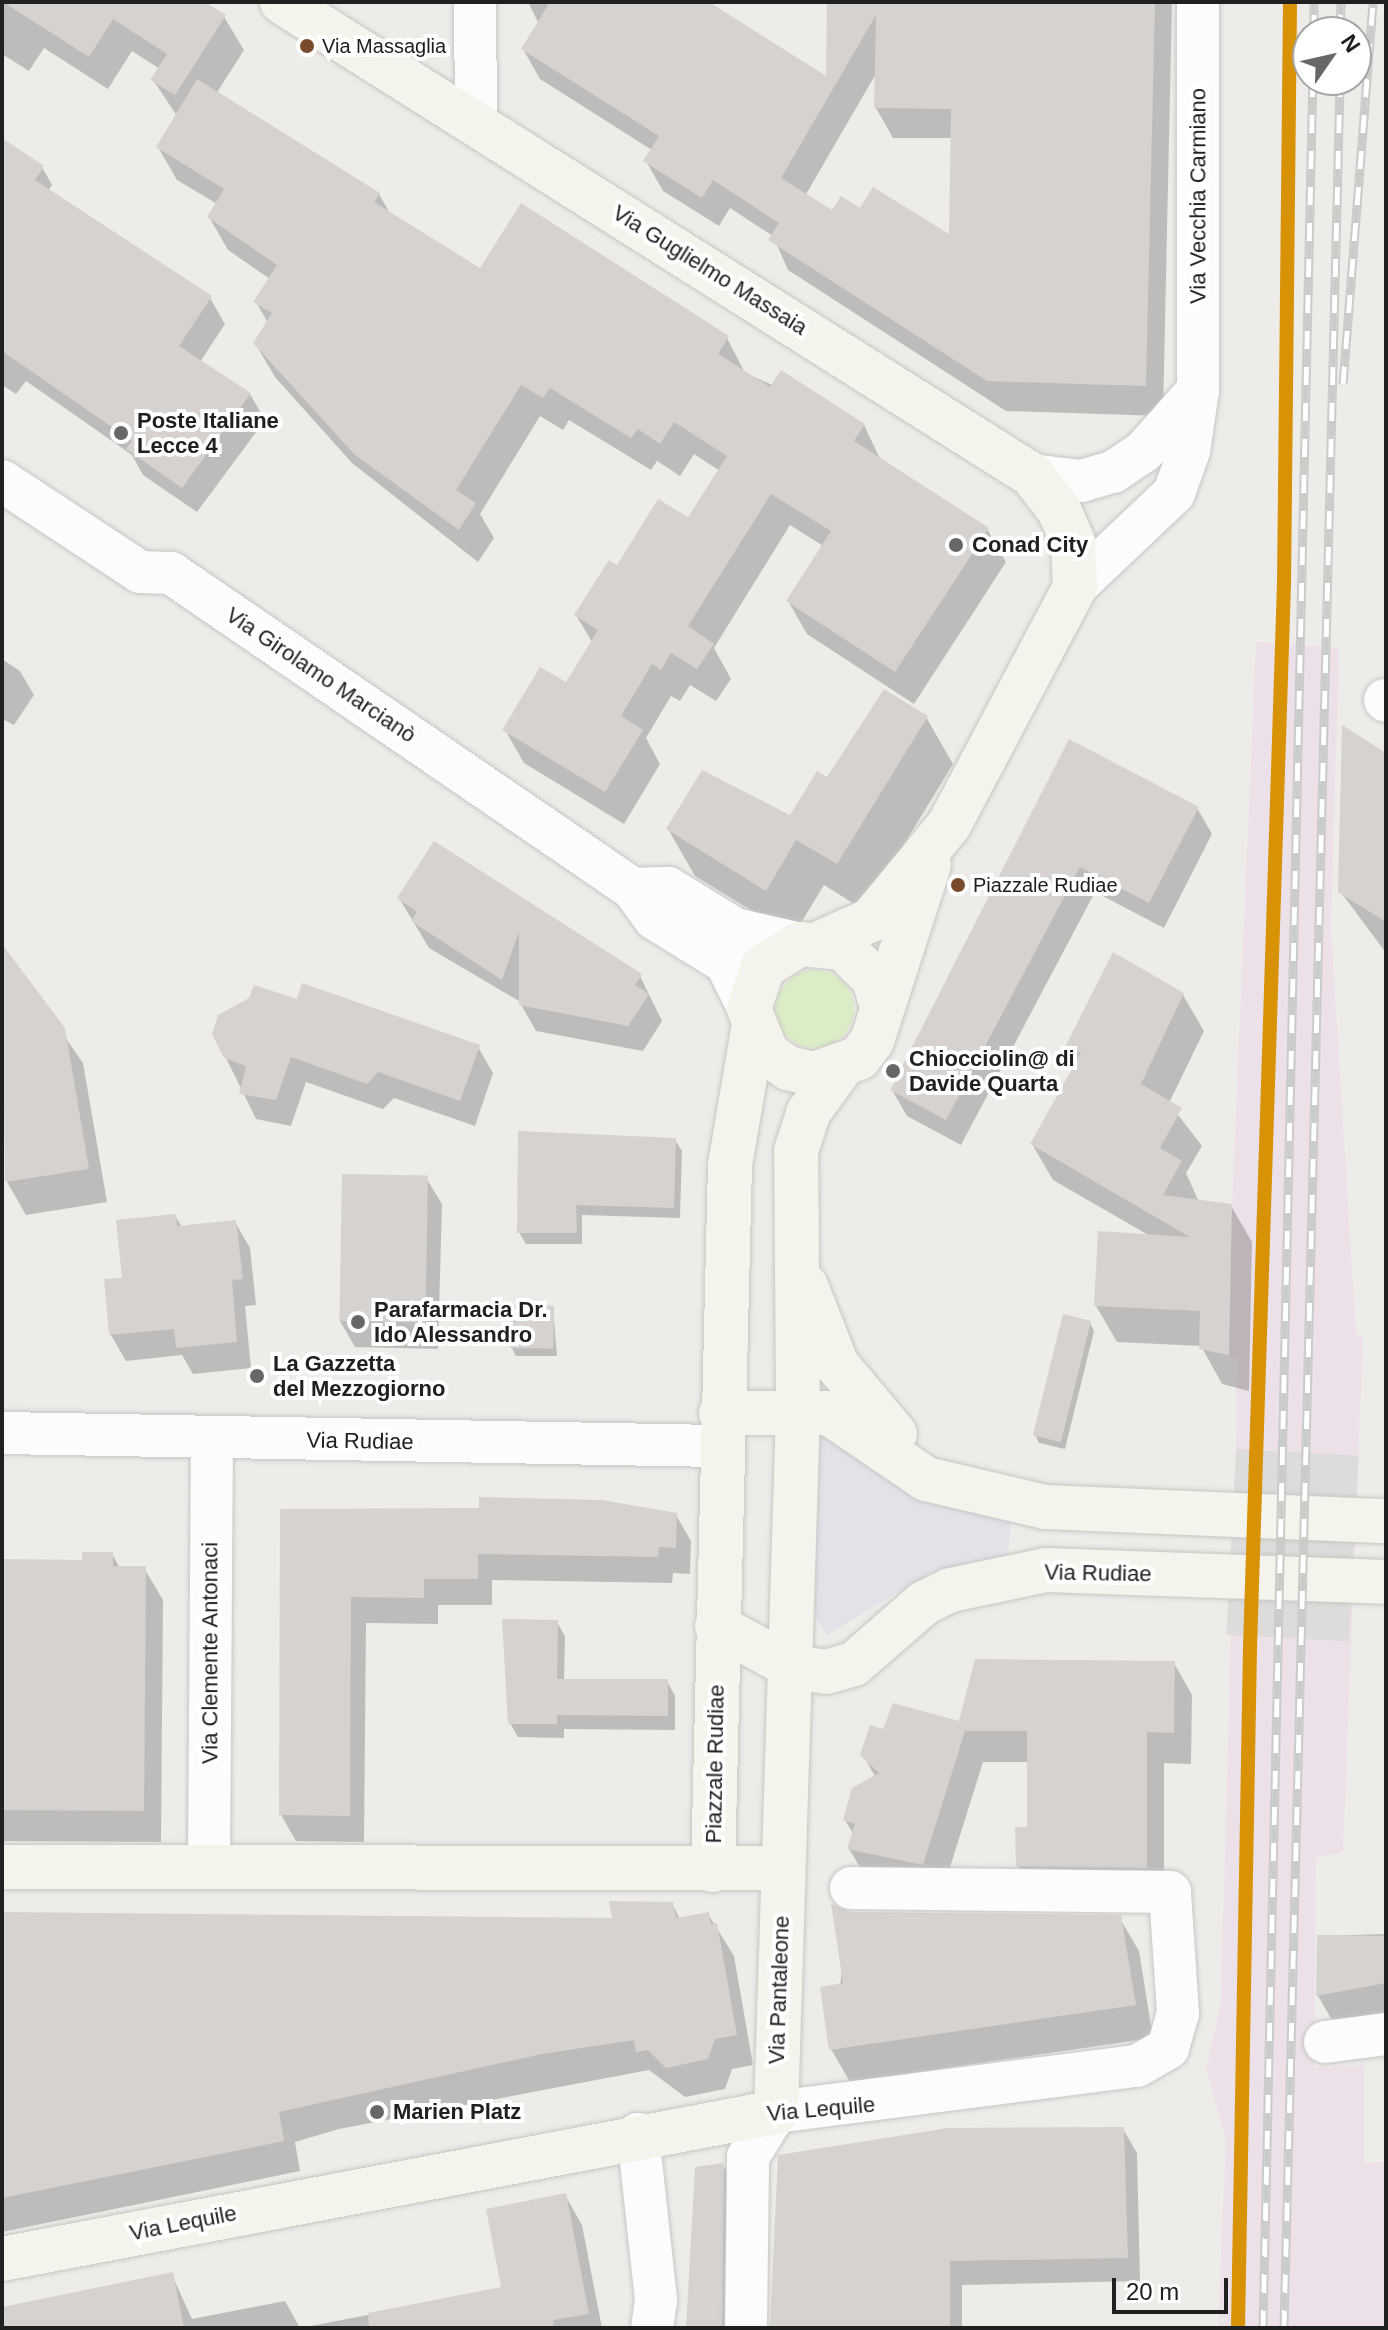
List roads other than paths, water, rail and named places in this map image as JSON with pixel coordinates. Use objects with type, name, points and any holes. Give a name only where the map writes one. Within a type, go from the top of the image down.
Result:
[{"type":"main road","name":"Via Guglielmo Massaia","points":[[282,2],[476,121],[1032,475],[1073,542],[1075,587]]},
{"type":"main road","name":"Piazzale Rudiae","points":[[932,851],[871,920],[811,943],[763,967],[751,1019],[731,1149],[720,1429],[713,1870],[783,1868],[798,1412],[794,1241],[796,1151],[808,1113],[840,1069],[872,1041],[880,1000],[932,851],[1075,587]]},
{"type":"main road","points":[[811,943],[861,961],[880,1000]]},
{"type":"main road","points":[[751,1019],[788,1068],[840,1069]]},
{"type":"main road","points":[[794,1241],[837,1365],[901,1441],[961,1489]]},
{"type":"main road","points":[[720,1429],[798,1412],[852,1423],[926,1479],[1045,1507],[1386,1521]]},
{"type":"main road","name":"Via Rudiae","points":[[792,1667],[826,1672],[854,1664],[924,1603],[951,1590],[1046,1570],[1386,1582]]},
{"type":"main road","points":[[717,1626],[792,1667]]},
{"type":"main road","points":[[2,1867],[713,1870]]},
{"type":"main road","name":"Via Pantaleone","points":[[776,2112],[783,1868]]},
{"type":"main road","name":"Via Lequile","points":[[2,2259],[638,2134],[776,2112]]},
{"type":"street","points":[[475,2],[476,121]]},
{"type":"street","name":"Via Vecchia Carmiano","points":[[1075,587],[1174,493],[1198,390],[1198,2]]},
{"type":"street","points":[[1073,542],[1086,507],[1113,472],[1144,451],[1198,390]]},
{"type":"street","points":[[1032,475],[1081,481],[1113,472]]},
{"type":"street","name":"Via Girolamo Marcianò","points":[[2,481],[140,572],[171,573],[633,889],[655,919],[726,963],[751,1019]]},
{"type":"street","points":[[633,889],[668,888],[735,929],[811,943]]},
{"type":"street","name":"Via Rudiae","points":[[2,1433],[212,1440],[720,1429]]},
{"type":"street","name":"Via Clemente Antonaci","points":[[209,1866],[212,1440]]},
{"type":"street","name":"Via Lequile","points":[[776,2112],[1137,2066],[1168,2048],[1178,2013],[1170,1892],[851,1888]]},
{"type":"street","points":[[1325,2042],[1386,2034]]},
{"type":"street","points":[[746,2328],[748,2157],[776,2112]]},
{"type":"street","points":[[638,2134],[656,2300],[652,2328]]},
{"type":"railway","points":[[1314,2],[1314,16]]},
{"type":"railway","points":[[1341,2],[1341,16]]},
{"type":"railway","points":[[1343,384],[1373,2]]},
{"type":"railway","points":[[1263,2328],[1313,96]]},
{"type":"railway","points":[[1284,2328],[1340,96]]},
{"type":"place","name":"Via Massaglia","points":[[307,46]]},
{"type":"place","name":"Poste Italiane Lecce 4","points":[[121,433]]},
{"type":"place","name":"Conad City","points":[[956,545]]},
{"type":"place","name":"Piazzale Rudiae","points":[[958,885]]},
{"type":"place","name":"Chiocciolin@ di Davide Quarta","points":[[893,1071]]},
{"type":"place","name":"Parafarmacia Dr. Ido Alessandro","points":[[358,1322]]},
{"type":"place","name":"La Gazzetta del Mezzogiorno","points":[[257,1376]]},
{"type":"place","name":"Marien Platz","points":[[377,2112]]}]
